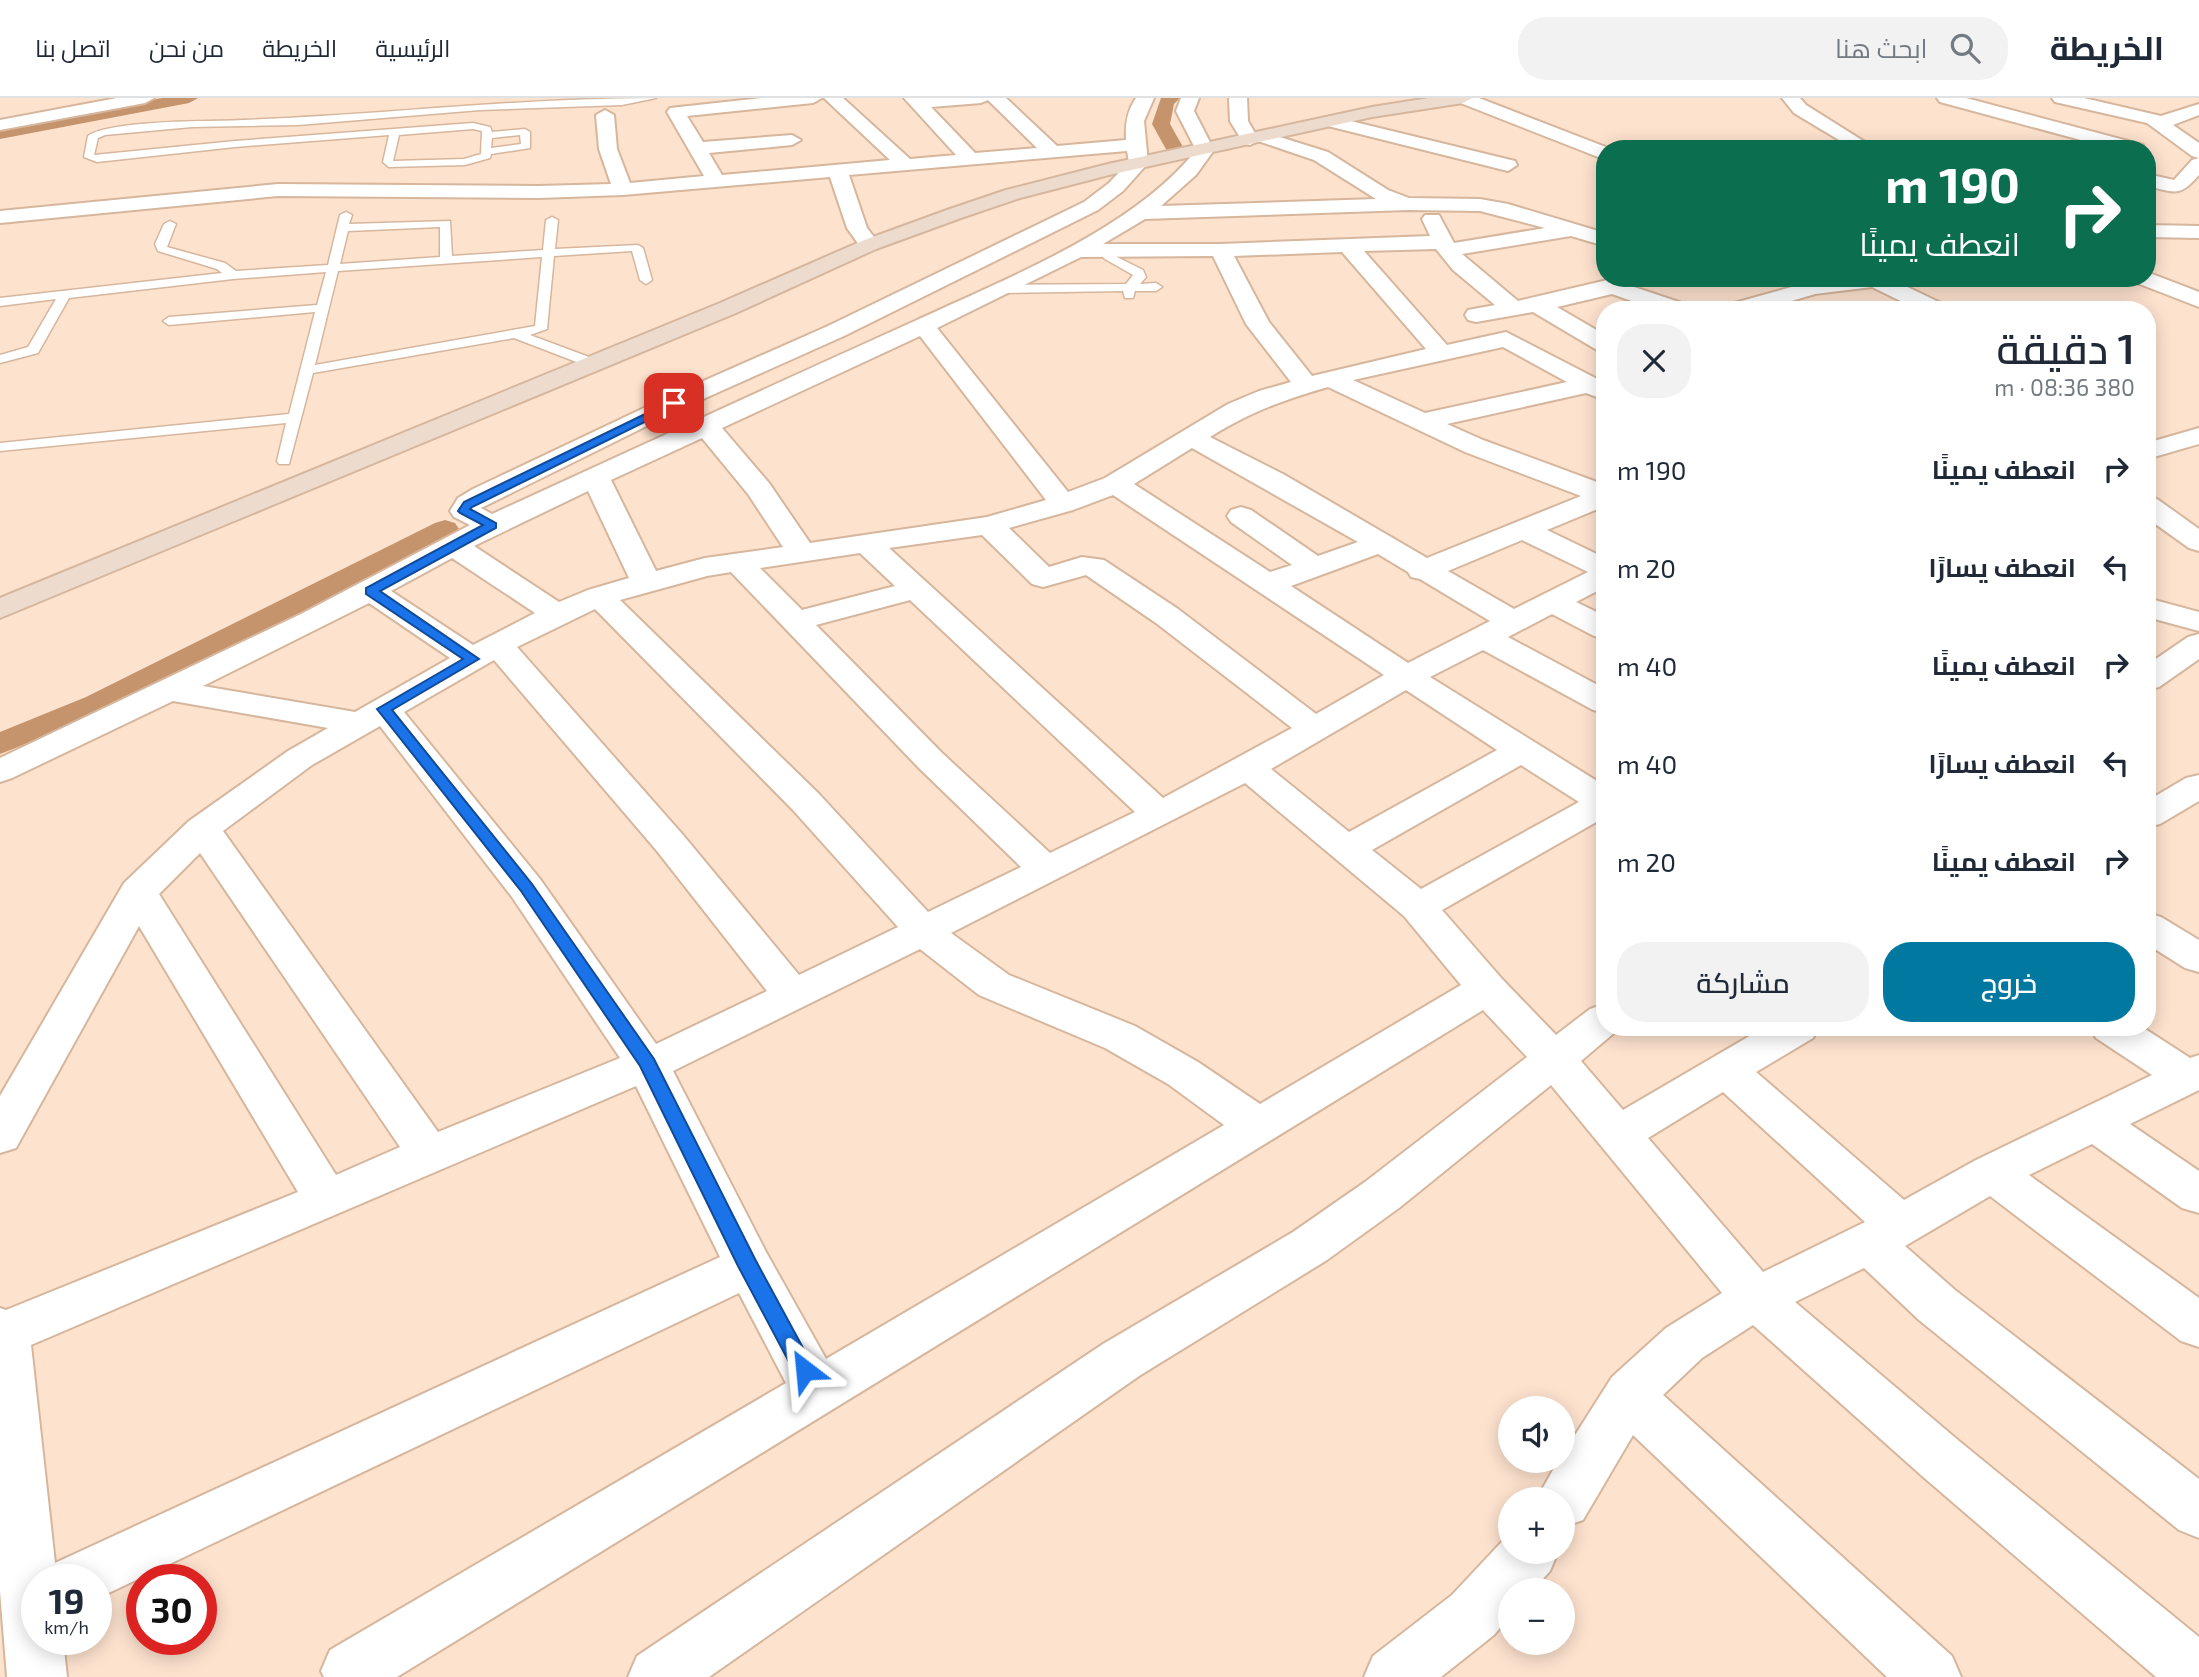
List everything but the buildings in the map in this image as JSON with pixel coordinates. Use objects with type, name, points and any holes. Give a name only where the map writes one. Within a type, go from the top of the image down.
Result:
[{"type":"main road","points":[[0,609],[869,246],[1013,194],[1137,154],[1205,150],[1337,120],[1400,102],[1463,98]]},
{"type":"street","points":[[0,125],[145,98]]},
{"type":"street","points":[[716,181],[676,112],[762,101],[813,98]]},
{"type":"street","points":[[833,98],[907,166]]},
{"type":"street","points":[[916,101],[981,98]]},
{"type":"street","points":[[996,98],[1052,152]]},
{"type":"street","points":[[492,525],[464,509],[483,495],[523,475],[893,303],[1091,206],[1116,187],[1137,154],[1136,111],[1146,98]]},
{"type":"street","points":[[0,771],[371,591],[492,525],[932,322],[1077,251],[1140,213],[1189,171],[1205,150],[1185,111],[1189,98]]},
{"type":"street","points":[[1237,98],[1239,121],[1257,138],[1321,156],[1381,194],[1416,204],[1461,265],[1525,307],[1596,341]]},
{"type":"street","points":[[1463,98],[1596,150]]},
{"type":"street","points":[[1791,98],[1800,109],[1852,140]]},
{"type":"street","points":[[1945,98],[2102,140]]},
{"type":"street","points":[[2062,98],[2160,122],[2199,152]]},
{"type":"street","points":[[762,101],[792,139],[828,172],[869,246]]},
{"type":"street","points":[[916,101],[971,160]]},
{"type":"street","points":[[605,114],[608,149],[622,189]]},
{"type":"street","points":[[2160,122],[2194,114]]},
{"type":"street","points":[[1337,120],[1524,153]]},
{"type":"street","points":[[1337,120],[1508,165]]},
{"type":"street","points":[[697,148],[792,139]]},
{"type":"street","points":[[0,217],[278,190],[539,192],[622,189],[1052,152],[1137,154]]},
{"type":"street","points":[[2156,182],[2178,187],[2199,164],[2175,158]]},
{"type":"street","points":[[94,207],[102,187]]},
{"type":"street","points":[[1140,213],[1416,204],[1496,207],[1596,237]]},
{"type":"street","points":[[1077,251],[1445,246],[1575,230]]},
{"type":"street","points":[[2156,231],[2199,232]]},
{"type":"street","points":[[1348,246],[1441,352]]},
{"type":"street","points":[[1220,250],[1258,324],[1317,381],[1596,493]]},
{"type":"street","points":[[2156,282],[2199,300]]},
{"type":"street","points":[[1596,389],[1506,339],[1476,315],[1614,287],[1654,301]]},
{"type":"street","points":[[1763,301],[1816,287]]},
{"type":"street","points":[[1896,287],[1921,301]]},
{"type":"street","points":[[1782,295],[1794,301]]},
{"type":"street","points":[[893,303],[932,322],[1063,504]]},
{"type":"street","points":[[0,1136],[138,892],[202,829],[300,758],[556,614],[599,596],[646,582],[738,562],[989,525],[1063,504],[1115,484],[1237,409],[1317,381],[1506,339]]},
{"type":"street","points":[[1421,422],[1596,389]]},
{"type":"street","points":[[705,425],[767,499],[801,551]]},
{"type":"street","points":[[2156,448],[2199,436]]},
{"type":"street","points":[[1191,437],[1243,462],[1422,571],[1513,621]]},
{"type":"street","points":[[595,477],[646,582]]},
{"type":"street","points":[[1115,484],[1269,583],[1405,677],[1596,797]]},
{"type":"street","points":[[1422,571],[1596,500]]},
{"type":"street","points":[[2156,511],[2199,542]]},
{"type":"street","points":[[1241,516],[1315,567]]},
{"type":"street","points":[[989,525],[1043,578],[1082,566],[1093,566],[1167,616],[1314,729]]},
{"type":"street","points":[[1523,530],[1596,565]]},
{"type":"street","points":[[865,542],[1159,814]]},
{"type":"street","points":[[1269,583],[1380,544]]},
{"type":"street","points":[[453,546],[556,614]]},
{"type":"street","points":[[738,562],[930,760],[1047,871]]},
{"type":"street","points":[[43,1564],[1,1332],[327,1200],[429,1154],[647,1064],[793,996],[1248,768],[1405,677],[1596,579]]},
{"type":"street","points":[[794,621],[915,590]]},
{"type":"street","points":[[371,591],[485,652],[670,843],[793,996]]},
{"type":"street","points":[[599,596],[806,802],[924,932],[994,985],[1121,1037],[1183,1073],[1259,1126]]},
{"type":"street","points":[[1551,601],[1596,624]]},
{"type":"street","points":[[2156,610],[2199,622]]},
{"type":"street","points":[[1484,637],[1596,698]]},
{"type":"street","points":[[2156,674],[2199,644]]},
{"type":"street","points":[[169,690],[372,716],[526,888],[647,1064],[748,1266],[817,1391]]},
{"type":"street","points":[[1348,848],[1521,751]]},
{"type":"street","points":[[1248,768],[1418,907],[1487,989],[1555,1060],[1755,1298],[1940,1458],[2199,1675]]},
{"type":"street","points":[[2156,811],[2199,786]]},
{"type":"street","points":[[1418,907],[1596,807]]},
{"type":"street","points":[[202,829],[429,1154]]},
{"type":"street","points":[[138,892],[327,1200]]},
{"type":"street","points":[[2156,932],[2199,958]]},
{"type":"street","points":[[351,1671],[1487,989]]},
{"type":"street","points":[[658,1677],[1121,1360],[1310,1246],[1382,1195],[1596,1026]]},
{"type":"street","points":[[1618,1134],[1783,1036]]},
{"type":"street","points":[[2127,1036],[2192,1074]]},
{"type":"street","points":[[1726,1070],[1884,1234],[1937,1305],[2199,1512]]},
{"type":"street","points":[[1572,1487],[1628,1397],[1684,1343],[1755,1298],[1884,1234],[1992,1173],[2192,1074]]},
{"type":"street","points":[[2095,1123],[2199,1195]]},
{"type":"street","points":[[1992,1173],[2199,1326]]},
{"type":"street","points":[[110,1564],[748,1266]]},
{"type":"street","points":[[1628,1397],[1931,1677]]},
{"type":"street","points":[[1394,1677],[1473,1615],[1519,1564]]},
{"type":"street","points":[[37,1677],[40,1655]]},
{"type":"lane","points":[[394,132],[387,162],[393,165],[473,161],[486,156],[485,128],[473,126],[235,144],[97,159],[89,157],[93,136],[103,132],[237,122],[298,122],[480,107],[622,102],[650,98]]},
{"type":"lane","points":[[237,122],[234,151],[242,153],[318,146]]},
{"type":"lane","points":[[486,152],[526,146],[526,133],[487,135]]},
{"type":"lane","points":[[307,370],[542,329],[552,220]]},
{"type":"lane","points":[[284,461],[345,222],[446,223],[446,258]]},
{"type":"lane","points":[[170,224],[160,244],[162,249],[221,266],[233,275]]},
{"type":"lane","points":[[1,303],[233,275],[446,258],[636,247],[646,280]]},
{"type":"lane","points":[[1109,257],[1139,272],[1140,277],[1129,294]]},
{"type":"lane","points":[[998,289],[1129,294],[1156,287]]},
{"type":"lane","points":[[0,359],[33,350],[64,296]]},
{"type":"lane","points":[[169,321],[323,307]]},
{"type":"lane","points":[[517,334],[593,363]]},
{"type":"lane","points":[[0,447],[295,418]]},
{"type":"waterway","points":[[0,134],[189,98]]},
{"type":"waterway","points":[[1171,98],[1166,103],[1161,124],[1174,147]]},
{"type":"waterway","points":[[0,744],[98,704],[445,529]]},
{"type":"route","points":[[674,403],[468,504],[464,511],[492,525],[371,591],[472,659],[384,709],[526,888],[647,1064],[748,1266],[805,1370]]}]
